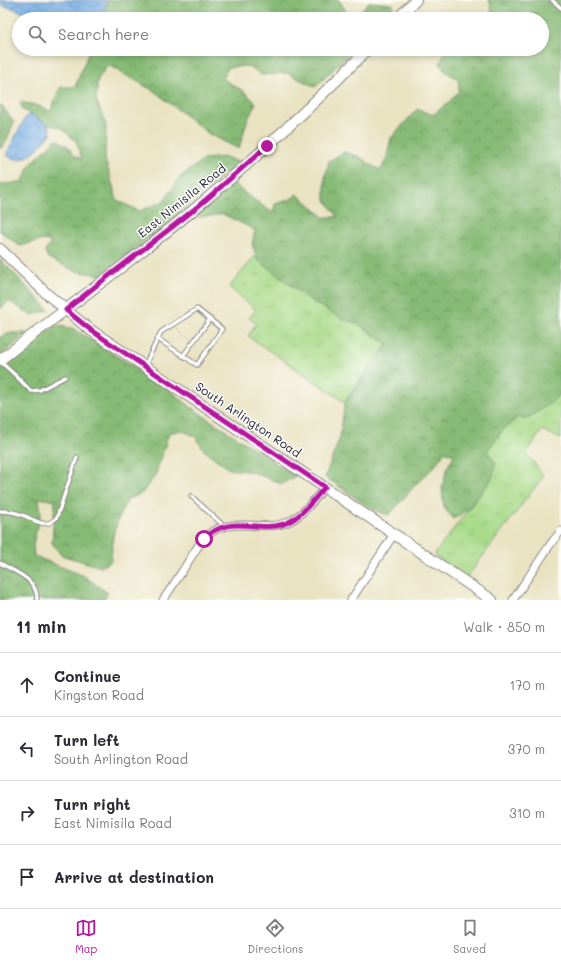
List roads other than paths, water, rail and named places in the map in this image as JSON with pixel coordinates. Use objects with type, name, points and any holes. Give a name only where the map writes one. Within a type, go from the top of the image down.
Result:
[{"type":"street","points":[[404,12],[416,0]]},
{"type":"street","name":"East Nimisila Road","points":[[0,360],[66,310],[231,178],[302,113],[361,56]]},
{"type":"street","name":"South Arlington Road","points":[[0,249],[47,294],[92,331],[492,600]]},
{"type":"street","points":[[163,600],[204,539],[214,531],[225,526],[268,526],[284,524],[291,521],[301,513],[325,487]]},
{"type":"street","points":[[513,600],[561,531]]},
{"type":"street","points":[[351,600],[394,534]]},
{"type":"lane","points":[[552,0],[561,8]]},
{"type":"lane","points":[[145,366],[161,332],[197,309],[222,329],[197,365],[158,339]]},
{"type":"lane","points":[[183,356],[210,319]]},
{"type":"lane","points":[[0,360],[31,391],[40,390],[64,377]]},
{"type":"lane","points":[[0,511],[18,513],[36,522],[48,523],[53,521],[57,517],[77,457]]},
{"type":"lane","points":[[191,496],[225,526]]},
{"type":"lane","points":[[0,563],[32,583],[36,590],[37,600]]},
{"type":"water","points":[[0,0],[108,0],[103,12],[22,12],[3,6],[0,3]]},
{"type":"water","points":[[30,114],[47,124],[50,127],[51,134],[30,154],[20,159],[13,159],[6,155],[25,118]]}]
